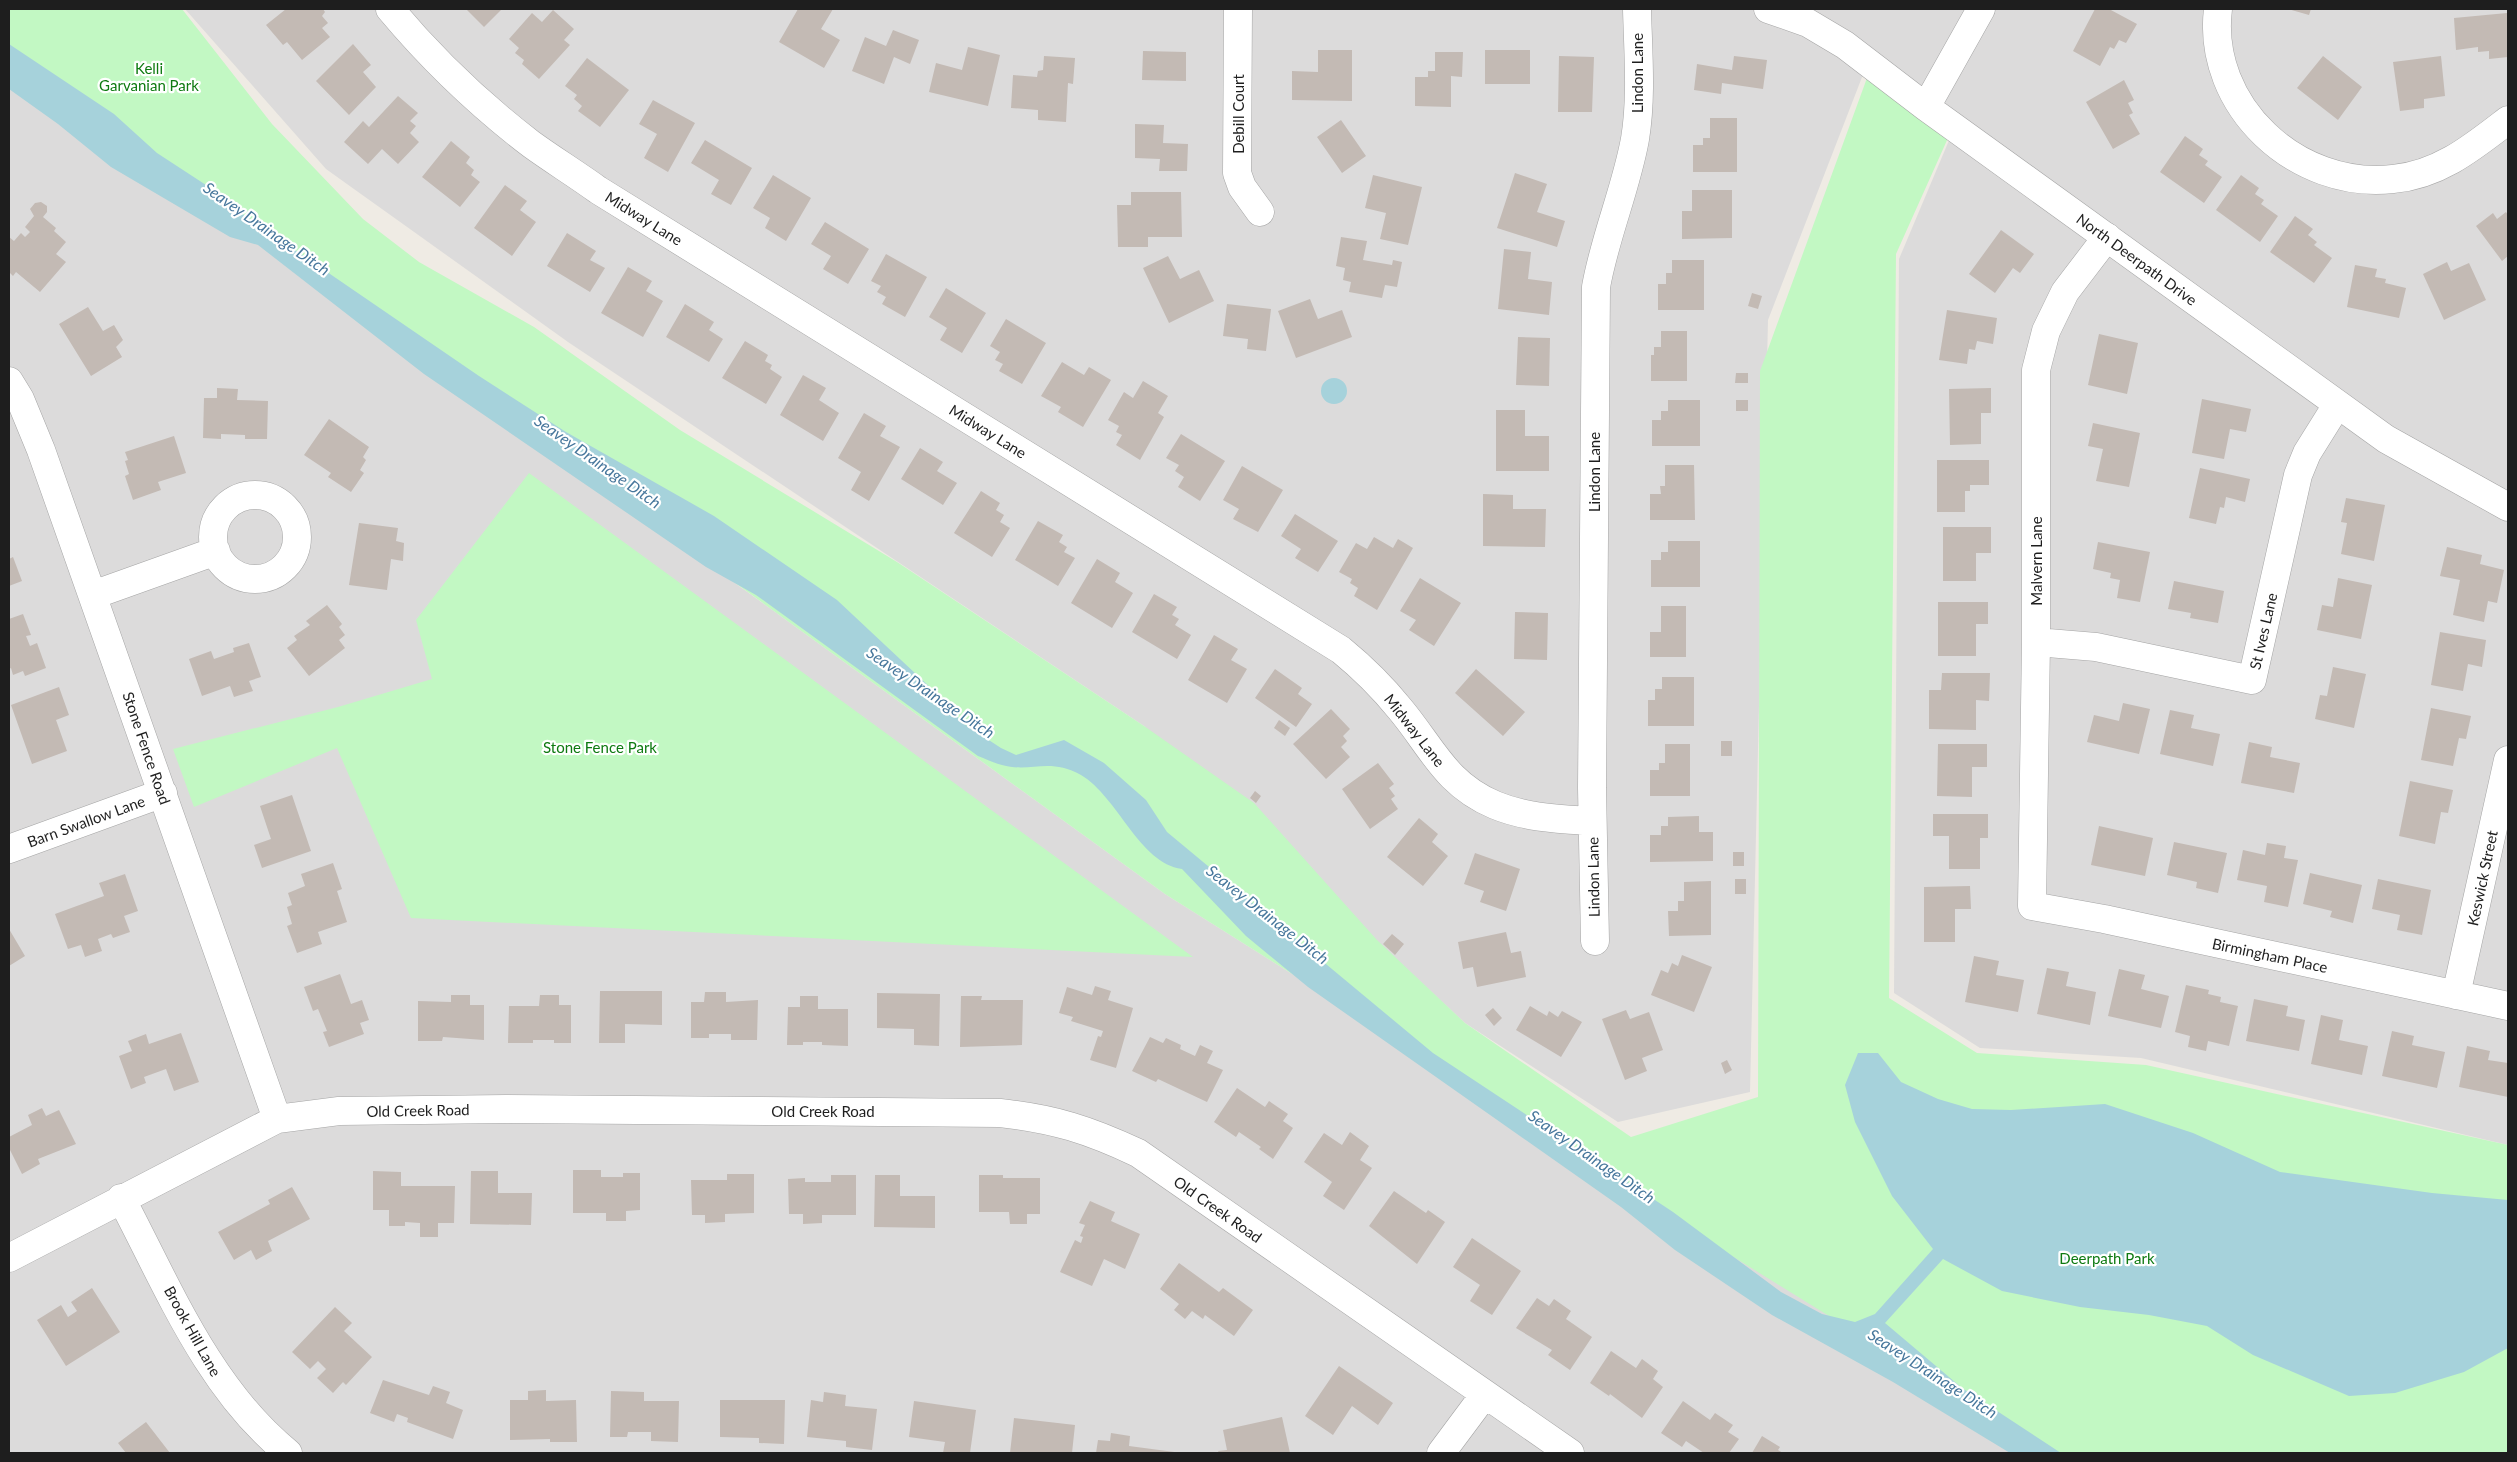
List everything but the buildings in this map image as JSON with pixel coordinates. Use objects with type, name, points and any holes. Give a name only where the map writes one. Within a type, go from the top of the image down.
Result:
[{"type":"street","name":"Midway Lane","points":[[390,9],[415,39],[489,108],[532,144],[591,184],[1341,650],[1361,666],[1401,710],[1439,764],[1469,790],[1495,805],[1530,816],[1592,822]]},
{"type":"street","name":"Debill Court","points":[[1238,9],[1237,173],[1242,187],[1260,212]]},
{"type":"street","name":"Lindon Lane","points":[[1595,941],[1592,822],[1596,287],[1601,261],[1621,200],[1635,138],[1638,108],[1637,9]]},
{"type":"street","name":"North Deerpath Drive","points":[[1768,9],[1808,23],[1845,45],[1926,107],[2386,439],[2508,507]]},
{"type":"street","points":[[1926,107],[1981,9]]},
{"type":"street","points":[[2218,9],[2215,30],[2217,50],[2226,77],[2250,119],[2282,151],[2317,170],[2360,180],[2393,180],[2423,173],[2446,165],[2508,120]]},
{"type":"street","name":"Malvern Lane","points":[[2032,906],[2036,642],[2036,370],[2046,331],[2065,292],[2107,237]]},
{"type":"street","name":"Stone Fence Road","points":[[9,381],[20,399],[41,450],[276,1119]]},
{"type":"street","name":"St Ives Lane","points":[[2036,642],[2096,647],[2252,680],[2298,475],[2307,453],[2337,404]]},
{"type":"street","points":[[93,595],[216,551]]},
{"type":"street","name":"Keswick Street","points":[[2456,995],[2508,760]]},
{"type":"street","name":"Barn Swallow Lane","points":[[9,849],[162,793]]},
{"type":"street","name":"Birmingham Place","points":[[2032,906],[2114,921],[2508,1006]]},
{"type":"street","name":"Old Creek Road","points":[[9,1258],[121,1198],[276,1119],[339,1110],[506,1109],[1000,1112],[1043,1118],[1094,1133],[1138,1154],[1570,1453]]},
{"type":"street","name":"Brook Hill Lane","points":[[121,1198],[209,1363],[237,1403],[284,1452]]},
{"type":"street","points":[[1441,1453],[1485,1394]]},
{"type":"shaded area","points":[[185,9],[2508,9],[2508,1145],[2141,1058],[1980,1048],[1894,993],[1899,259],[1950,138],[1864,72],[1768,320],[1750,1092],[1618,1122],[1465,1023],[1144,726],[568,342],[326,169]]},
{"type":"shaded area","points":[[9,58],[1165,894],[2053,1453],[9,1453]]},
{"type":"green space","name":"Deerpath Park","points":[[9,9],[182,9],[272,124],[363,219],[419,262],[534,327],[680,430],[897,562],[1144,726],[1254,803],[1377,940],[1465,1023],[1631,1137],[1758,1097],[1760,371],[1867,78],[1948,138],[1896,254],[1889,998],[1977,1053],[2146,1065],[2508,1145],[2508,1453],[2051,1453],[1570,1156],[1337,1002],[1165,894],[29,72],[9,56]]},
{"type":"green space","name":"Stone Fence Park","points":[[529,473],[1193,957],[411,918],[337,748],[194,807],[173,749],[338,707],[432,679],[416,620]]},
{"type":"water","name":"Seavey Drainage Ditch","points":[[9,44],[114,114],[157,153],[206,185],[241,213],[479,376],[566,432],[714,516],[837,600],[952,708],[961,722],[1001,748],[1016,755],[1064,740],[1104,763],[1146,800],[1167,832],[1433,1053],[1673,1212],[1781,1292],[1822,1314],[1855,1322],[1875,1314],[1933,1249],[1892,1196],[1855,1122],[1845,1085],[1858,1053],[1878,1053],[1901,1082],[1938,1099],[1972,1109],[2011,1110],[2105,1104],[2193,1133],[2280,1172],[2432,1193],[2508,1200],[2508,1348],[2464,1372],[2395,1393],[2349,1396],[2253,1355],[2207,1326],[2149,1315],[2080,1307],[2002,1291],[1943,1259],[1885,1323],[1962,1388],[2061,1453],[2010,1453],[1893,1382],[1772,1315],[1675,1250],[1621,1207],[1308,987],[1246,936],[1182,869],[1167,864],[1153,855],[1106,798],[1081,775],[1059,767],[1012,767],[978,756],[756,595],[706,567],[424,374],[258,245],[230,237],[111,167],[58,124],[9,89]]},
{"type":"water","points":[[1334,378],[1343,382],[1347,391],[1343,400],[1334,404],[1325,400],[1321,391],[1325,382]]},
{"type":"park label","name":"Kelli Garvanian Park","points":[[149,76]]}]
